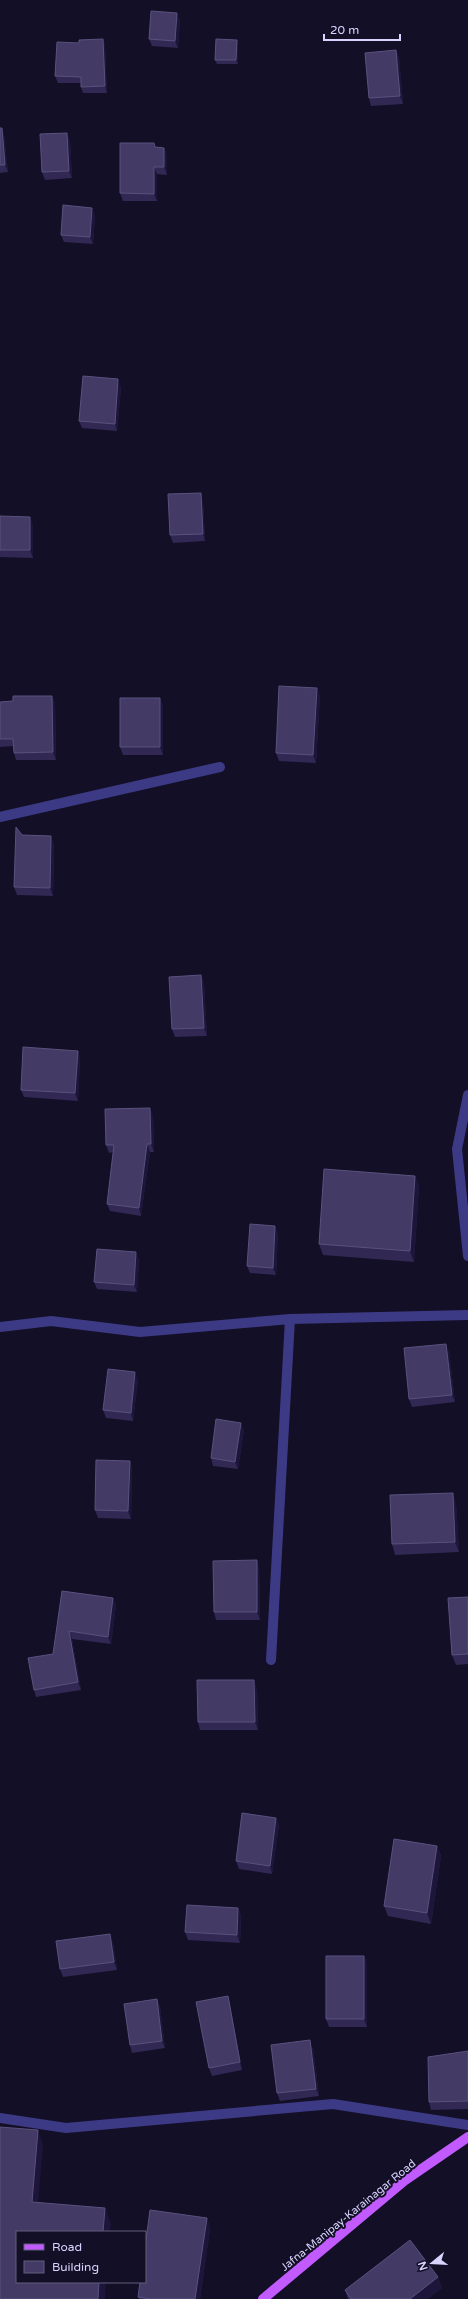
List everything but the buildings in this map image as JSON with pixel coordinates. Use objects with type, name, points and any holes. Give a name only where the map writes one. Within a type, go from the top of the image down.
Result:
[{"type":"main road","name":"Jafna-Manipay-Karainagar Road","points":[[263,2299],[404,2181],[468,2137]]},
{"type":"street","points":[[0,818],[220,767]]},
{"type":"street","points":[[468,1095],[457,1149],[468,1256]]},
{"type":"street","points":[[0,1327],[51,1321],[140,1332],[290,1319],[468,1315]]},
{"type":"street","points":[[271,1660],[290,1319]]},
{"type":"street","points":[[0,2118],[66,2128],[333,2104],[468,2125]]}]
